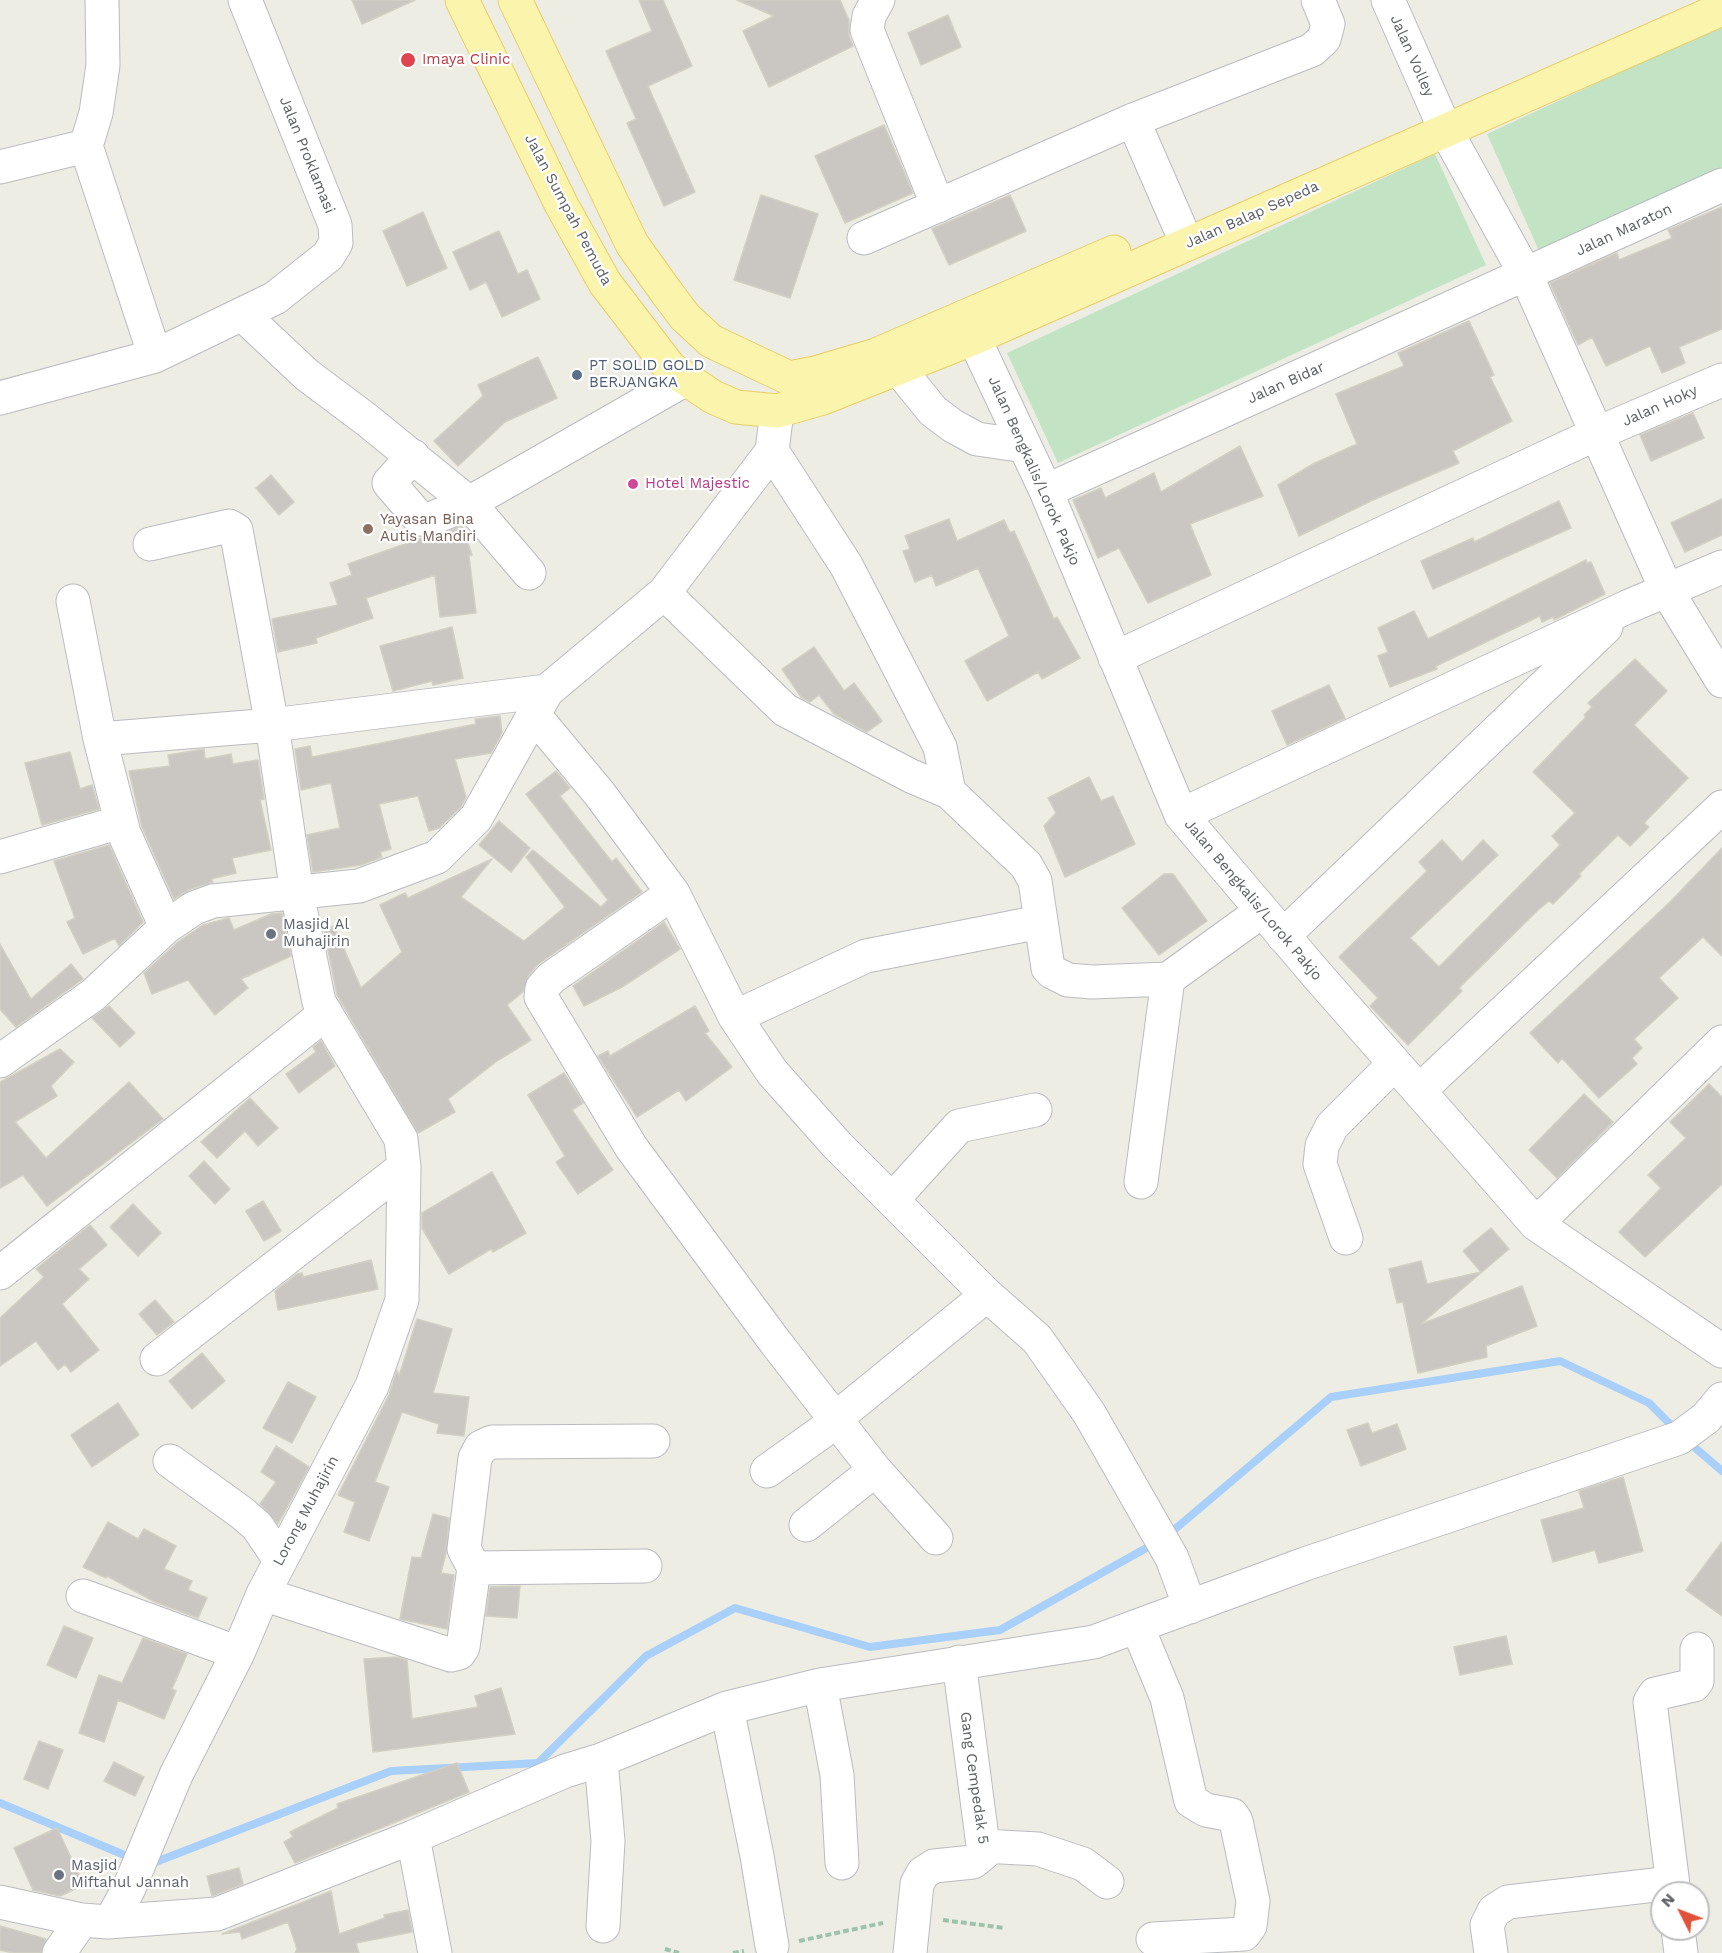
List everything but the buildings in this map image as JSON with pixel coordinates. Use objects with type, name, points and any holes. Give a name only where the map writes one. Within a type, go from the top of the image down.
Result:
[{"type":"main road","name":"Jalan Sumpah Pemuda","points":[[462,0],[561,204],[605,283],[670,368],[684,380],[736,407],[777,411]]},
{"type":"main road","points":[[516,0],[632,244],[685,317],[711,341],[789,378],[777,411]]},
{"type":"main road","name":"Jalan Balap Sepeda","points":[[777,411],[823,398],[894,359],[1441,121],[1703,0]]},
{"type":"main road","name":"Jalan Balap Sepeda","points":[[1441,121],[1722,9]]},
{"type":"main road","name":"Jalan Balap Sepeda","points":[[789,378],[894,359]]},
{"type":"street","points":[[102,0],[103,65],[96,113],[86,146],[155,356]]},
{"type":"street","name":"Jalan Proklamasi","points":[[0,398],[155,356],[275,298],[328,256],[336,243],[335,225],[245,0]]},
{"type":"street","points":[[878,0],[869,16],[867,30],[938,206]]},
{"type":"street","points":[[864,238],[1133,120],[1312,50],[1324,39],[1328,24],[1318,0]]},
{"type":"street","name":"Jalan Volley","points":[[1388,0],[1441,121],[1526,275],[1667,591],[1722,681]]},
{"type":"street","points":[[1133,120],[1182,234]]},
{"type":"street","points":[[0,167],[86,146]]},
{"type":"street","name":"Jalan Maraton","points":[[1526,275],[1722,185]]},
{"type":"street","name":"Jalan Bidar","points":[[1046,491],[1526,275]]},
{"type":"street","points":[[242,314],[307,375],[470,503],[530,573]]},
{"type":"street","name":"Jalan Bengkalis/Lorok Pakjo","points":[[969,328],[1046,491],[1182,815],[1283,936],[1536,1224],[1722,1351]]},
{"type":"street","points":[[894,359],[933,411],[953,426],[977,439],[1025,446]]},
{"type":"street","points":[[413,456],[389,483],[420,519],[428,520],[470,503],[684,380]]},
{"type":"street","name":"Jalan Hoky","points":[[1115,657],[1598,433],[1722,380]]},
{"type":"street","points":[[0,1061],[93,994],[166,927],[194,908],[213,901],[359,886],[437,857],[476,818],[541,703],[664,593],[772,451],[777,411]]},
{"type":"street","points":[[772,451],[856,585],[940,747],[949,792]]},
{"type":"street","name":"Lorong Muhajirin","points":[[59,1953],[129,1888],[176,1775],[238,1653],[262,1594],[372,1386],[402,1300],[404,1167],[401,1139],[319,1002],[297,893],[272,725],[234,528],[229,526],[150,544]]},
{"type":"street","points":[[1182,815],[1627,607],[1722,567]]},
{"type":"street","points":[[664,593],[785,710],[911,776],[949,792],[1026,865],[1035,881],[1048,968],[1068,980],[1092,982],[1168,979],[1262,911]]},
{"type":"street","points":[[73,602],[100,739],[121,822],[166,927]]},
{"type":"street","points":[[1283,936],[1627,607]]},
{"type":"street","points":[[100,739],[541,703]]},
{"type":"street","points":[[541,703],[598,793],[673,893],[735,1017],[772,1072],[837,1145],[987,1295],[1037,1339],[1089,1413],[1173,1558],[1190,1607]]},
{"type":"street","points":[[1419,1091],[1722,807]]},
{"type":"street","points":[[0,857],[121,822]]},
{"type":"street","points":[[673,893],[551,978],[542,988],[541,997],[631,1147],[875,1470],[936,1538]]},
{"type":"street","points":[[735,1017],[866,956],[1040,922]]},
{"type":"street","points":[[1141,1182],[1168,979]]},
{"type":"street","points":[[0,1273],[326,1013]]},
{"type":"street","points":[[1536,1224],[1722,1042]]},
{"type":"street","points":[[1346,1238],[1320,1164],[1322,1146],[1332,1126],[1394,1064]]},
{"type":"street","points":[[893,1199],[959,1126],[1035,1110]]},
{"type":"street","points":[[157,1359],[404,1167]]},
{"type":"street","points":[[767,1472],[836,1420],[987,1295]]},
{"type":"street","points":[[0,1902],[96,1921],[217,1914],[413,1837],[565,1771],[601,1760],[727,1708],[820,1684],[1094,1642],[1305,1564],[1679,1438],[1714,1409]]},
{"type":"street","points":[[262,1594],[451,1656],[459,1653],[463,1647],[474,1568],[464,1549],[475,1458],[481,1447],[492,1442],[653,1441]]},
{"type":"street","points":[[170,1461],[257,1526],[280,1560]]},
{"type":"street","points":[[806,1525],[875,1470]]},
{"type":"street","points":[[474,1568],[645,1566]]},
{"type":"street","points":[[83,1596],[238,1653]]},
{"type":"street","points":[[1137,1626],[1167,1698],[1191,1801],[1206,1810],[1232,1815],[1236,1821],[1253,1901],[1250,1926],[1244,1934],[1153,1939]]},
{"type":"street","points":[[1672,1881],[1650,1702],[1655,1694],[1694,1685],[1697,1681],[1697,1649]]},
{"type":"street","name":"Gang Cempedak 5","points":[[910,1953],[916,1884],[923,1873],[934,1866],[973,1862],[981,1857],[984,1846],[959,1662]]},
{"type":"street","points":[[820,1684],[837,1775],[842,1863]]},
{"type":"street","points":[[727,1708],[757,1856],[772,1946]]},
{"type":"street","points":[[601,1760],[609,1841],[603,1926]]},
{"type":"street","points":[[413,1837],[435,1953]]},
{"type":"street","points":[[984,1846],[1038,1849],[1083,1864],[1107,1882]]},
{"type":"street","points":[[1491,1953],[1487,1925],[1494,1911],[1508,1902],[1650,1890]]},
{"type":"path","points":[[733,1953],[914,1917],[1005,1928]]},
{"type":"path","points":[[665,1949],[679,1953]]},
{"type":"green space","points":[[1722,25],[1722,167],[1539,251],[1487,134]]},
{"type":"green space","points":[[1435,154],[1486,265],[1058,463],[1007,353]]},
{"type":"waterway","points":[[1168,1535],[1331,1397],[1560,1361],[1649,1403],[1677,1431]]},
{"type":"waterway","points":[[1686,1440],[1722,1471]]},
{"type":"waterway","points":[[148,1865],[391,1771],[538,1763],[646,1656],[735,1608],[870,1647],[1000,1630],[1157,1542]]},
{"type":"waterway","points":[[0,1803],[134,1859]]},
{"type":"place","name":"Imaya Clinic","points":[[408,60]]},
{"type":"place","name":"PT SOLID GOLD BERJANGKA","points":[[577,375]]},
{"type":"place","name":"Hotel Majestic","points":[[633,484]]},
{"type":"place","name":"Yayasan Bina Autis Mandiri","points":[[368,529]]},
{"type":"place","name":"Masjid Al Muhajirin","points":[[271,934]]},
{"type":"place","name":"Masjid Miftahul Jannah","points":[[59,1875]]}]
